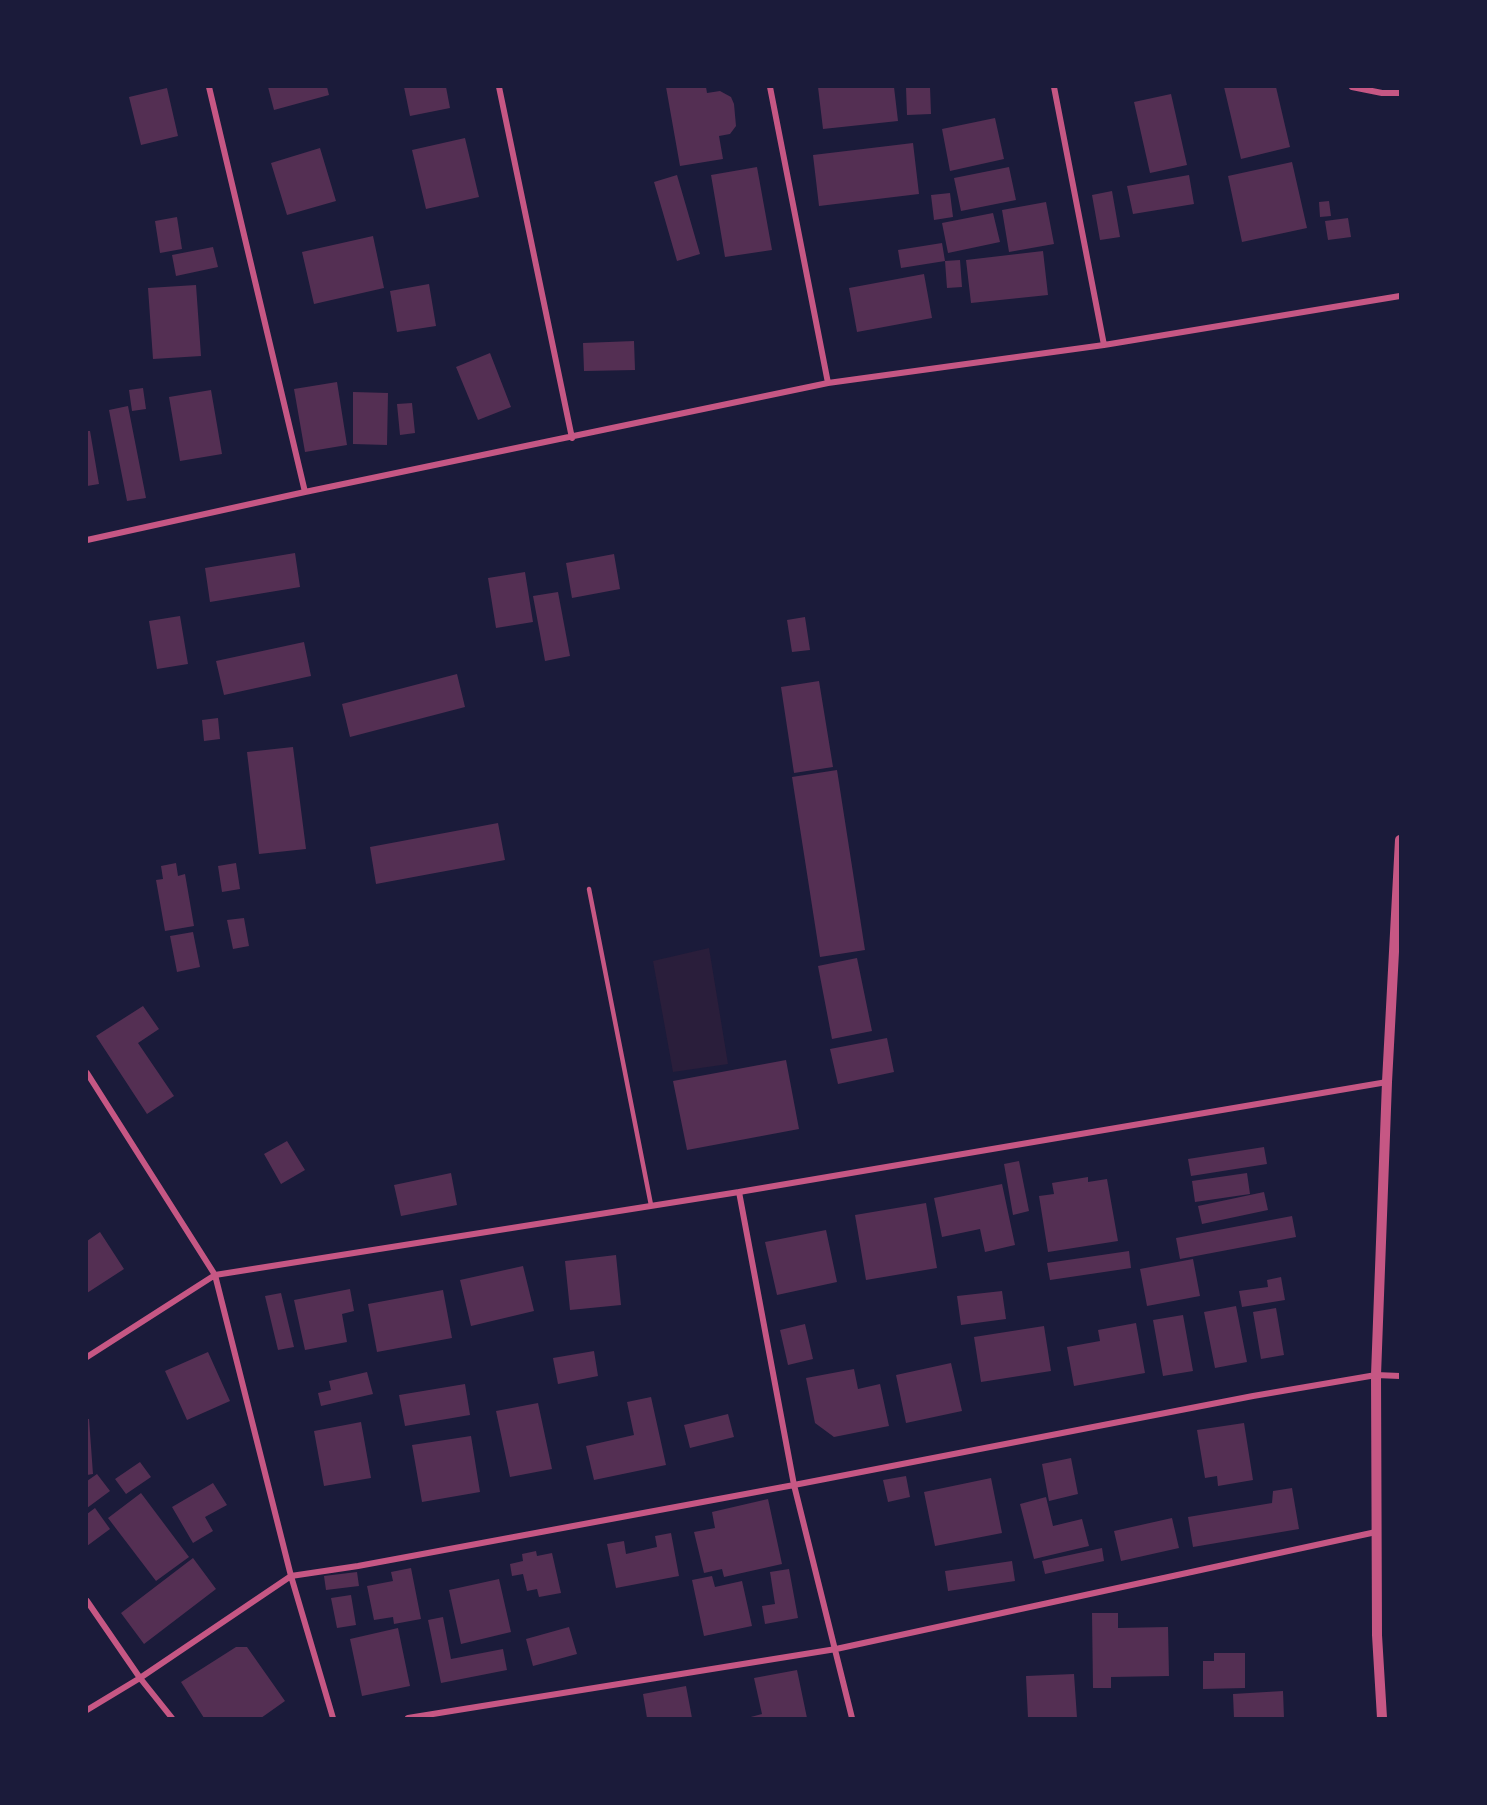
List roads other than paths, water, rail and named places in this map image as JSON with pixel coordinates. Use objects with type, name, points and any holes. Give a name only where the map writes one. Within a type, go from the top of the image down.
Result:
[{"type":"street","points":[[209,87],[305,492]]},
{"type":"street","points":[[499,87],[572,438]]},
{"type":"street","points":[[770,87],[828,383]]},
{"type":"street","points":[[1054,87],[1104,345]]},
{"type":"street","points":[[1352,87],[1382,93],[1400,93]]},
{"type":"street","points":[[87,540],[828,383],[1104,345],[1400,296]]},
{"type":"street","points":[[1383,1718],[1377,1635],[1377,1375],[1387,1082],[1395,1046],[1400,840]]},
{"type":"street","points":[[87,1073],[215,1275],[291,1576],[333,1718]]},
{"type":"street","points":[[87,1357],[215,1275],[739,1192],[1387,1082]]},
{"type":"street","points":[[739,1192],[794,1485],[852,1718]]},
{"type":"street","points":[[87,1710],[141,1678],[291,1576],[358,1566],[794,1485],[1253,1396],[1377,1375],[1400,1376]]},
{"type":"street","points":[[408,1718],[836,1649],[1376,1532]]},
{"type":"street","points":[[87,1600],[172,1718]]},
{"type":"lane","points":[[589,890],[651,1205]]}]
